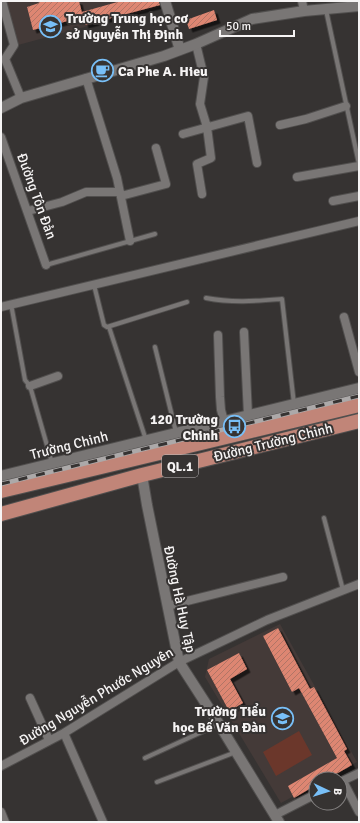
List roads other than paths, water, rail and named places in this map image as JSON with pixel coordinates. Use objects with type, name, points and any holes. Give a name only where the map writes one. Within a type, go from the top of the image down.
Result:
[{"type":"highway","name":"Đường Trường Chinh","points":[[1,491],[359,405]]},
{"type":"highway","name":"Đường Trường Chinh","points":[[1,514],[142,475],[359,421]]},
{"type":"street","points":[[2,1],[14,46],[5,59],[21,98]]},
{"type":"street","points":[[165,1],[180,50]]},
{"type":"street","points":[[302,1],[304,11]]},
{"type":"street","points":[[1,108],[21,98],[180,50],[252,19],[304,11],[359,6]]},
{"type":"street","points":[[196,44],[204,78],[200,104],[207,127],[211,158],[197,164],[202,194]]},
{"type":"street","points":[[86,78],[117,178],[130,241]]},
{"type":"street","points":[[280,125],[306,119],[346,106]]},
{"type":"street","points":[[183,134],[248,116],[257,163]]},
{"type":"street","name":"Đường Tôn Đản","points":[[1,138],[46,265]]},
{"type":"street","points":[[28,211],[62,202],[86,192],[120,194],[166,184],[156,148]]},
{"type":"street","points":[[297,177],[359,165]]},
{"type":"street","points":[[333,201],[359,196]]},
{"type":"street","points":[[1,307],[359,221]]},
{"type":"street","points":[[344,317],[359,372]]},
{"type":"street","points":[[244,332],[248,415]]},
{"type":"street","points":[[218,335],[220,397],[224,421]]},
{"type":"street","points":[[30,386],[58,376]]},
{"type":"street","points":[[145,440],[359,388]]},
{"type":"street","name":"Trường Chinh","points":[[1,476],[145,440]]},
{"type":"street","name":"Đường Hà Huy Tập","points":[[142,475],[179,662],[277,818]]},
{"type":"street","points":[[168,606],[283,577]]},
{"type":"street","name":"Đường Nguyễn Phước Nguyên","points":[[1,766],[64,733],[179,662],[267,620],[359,584]]},
{"type":"street","points":[[30,698],[49,740]]},
{"type":"street","points":[[64,733],[103,822]]},
{"type":"street","points":[[348,778],[359,773]]},
{"type":"street","points":[[348,794],[359,812]]},
{"type":"street","points":[[277,818],[308,799]]},
{"type":"street","points":[[1,812],[5,822]]},
{"type":"lane","points":[[326,9],[359,165]]},
{"type":"lane","points":[[46,265],[155,234]]},
{"type":"lane","points":[[94,284],[104,325],[109,327],[145,440]]},
{"type":"lane","points":[[206,298],[221,301],[246,302],[282,299],[294,404]]},
{"type":"lane","points":[[109,327],[147,313],[187,302]]},
{"type":"lane","points":[[11,304],[25,380],[30,386],[52,463]]},
{"type":"lane","points":[[155,347],[176,432]]},
{"type":"lane","points":[[324,518],[343,591]]},
{"type":"lane","points":[[145,758],[219,724]]},
{"type":"lane","points":[[157,782],[236,752]]},
{"type":"railway","points":[[1,484],[359,396]]},
{"type":"place","name":"Trường Trung học cơ sở Nguyễn Thị Định","points":[[51,26]]},
{"type":"place","name":"Ca Phe A. Hieu","points":[[103,71]]},
{"type":"place","name":"120 Trường Chinh","points":[[234,427]]},
{"type":"place","name":"Trường Tiểu học Bế Văn Đàn","points":[[282,719]]}]
